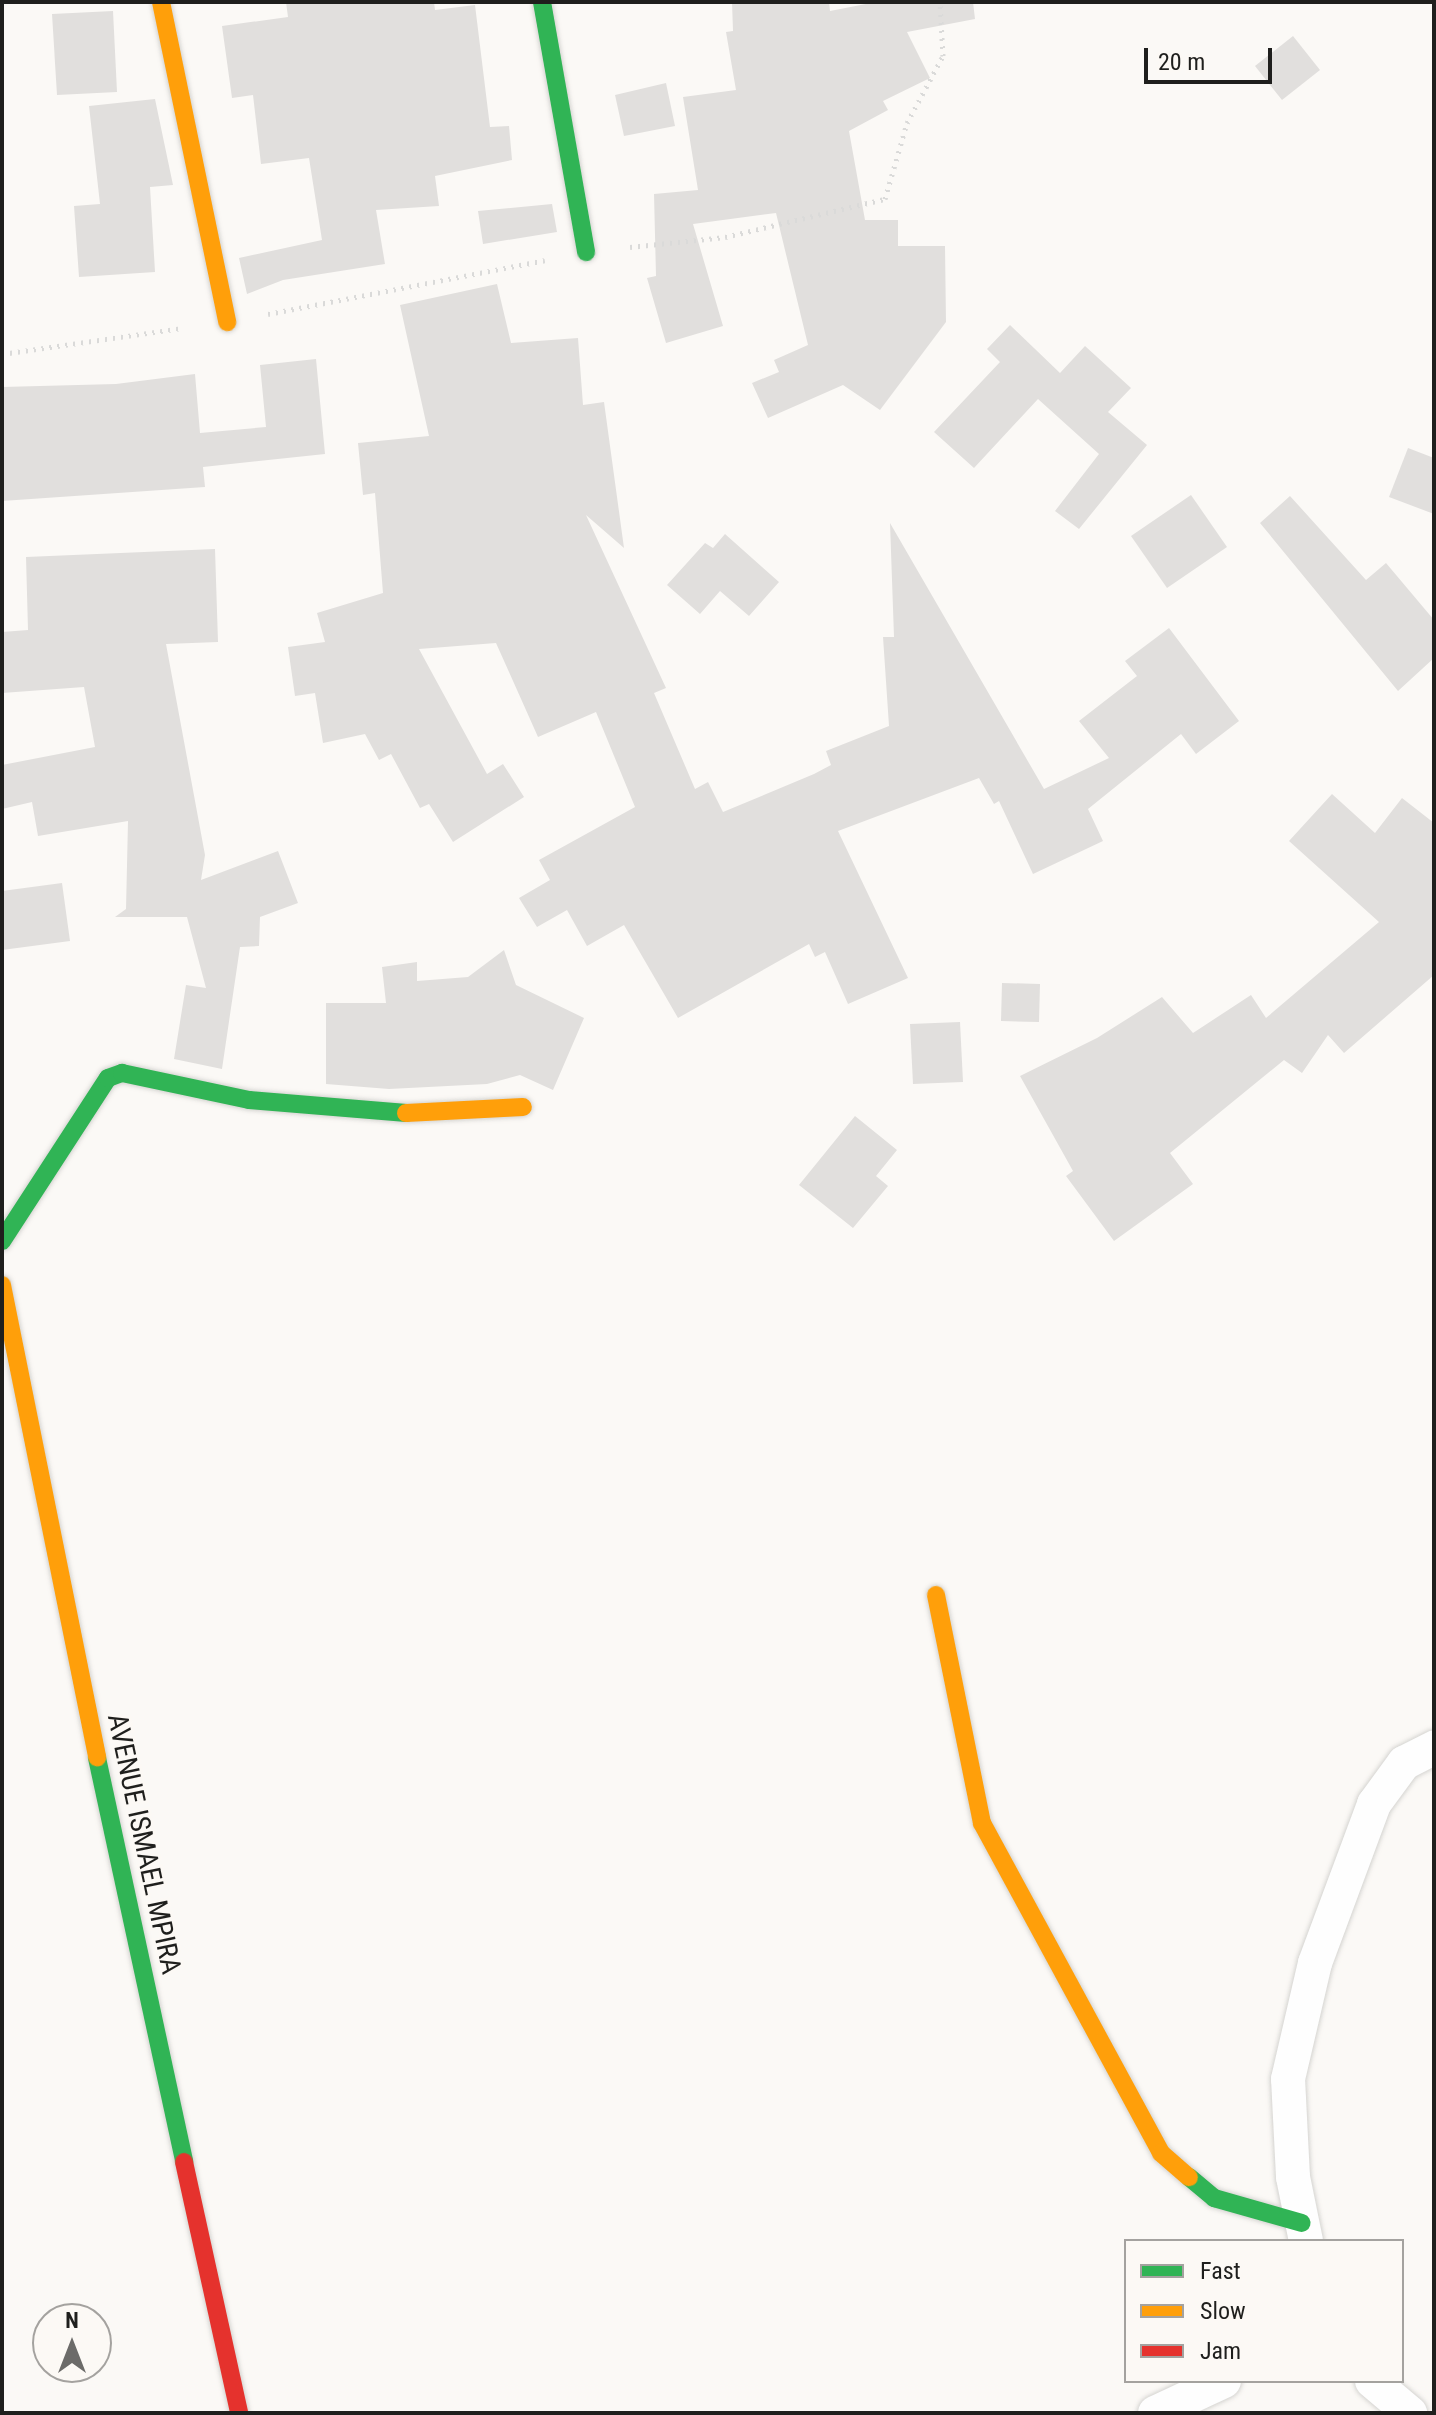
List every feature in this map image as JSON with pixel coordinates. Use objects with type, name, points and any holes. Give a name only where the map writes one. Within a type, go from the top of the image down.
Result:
[{"type":"street","points":[[161,2],[227,322]]},
{"type":"street","points":[[542,2],[586,252]]},
{"type":"street","points":[[2,1241],[108,1078],[122,1073],[249,1100],[372,1115],[523,1107]]},
{"type":"street","name":"AVENUE ISMAEL MPIRA","points":[[2,1285],[125,1895],[239,2413]]},
{"type":"street","points":[[936,1595],[982,1823],[1161,2153],[1214,2198],[1304,2232],[1288,2079],[1315,1963],[1374,1804],[1404,1763],[1434,1748]]},
{"type":"street","points":[[1155,2413],[1220,2383]]},
{"type":"street","points":[[1374,2383],[1410,2413]]},
{"type":"path","points":[[2,354],[227,322],[586,252],[725,237],[885,199],[907,123],[943,56],[940,2]]},
{"type":"building","points":[[286,2],[434,2],[435,10],[475,5],[490,127],[509,126],[512,160],[435,176],[439,206],[376,210],[385,264],[283,280],[247,294],[239,258],[322,240],[309,158],[261,164],[253,95],[232,98],[222,26],[288,17]]},
{"type":"building","points":[[732,2],[829,2],[830,11],[876,2],[973,2],[975,19],[907,32],[930,78],[883,101],[888,110],[849,131],[865,220],[898,220],[898,246],[945,246],[946,322],[880,410],[843,385],[768,418],[752,383],[779,372],[774,360],[808,345],[776,213],[693,224],[723,326],[666,343],[647,278],[656,276],[654,194],[698,190],[683,97],[736,90],[726,32],[733,31]]},
{"type":"building","points":[[113,11],[117,92],[57,95],[52,14]]},
{"type":"building","points":[[1293,36],[1320,70],[1282,100],[1255,66]]},
{"type":"building","points":[[666,83],[675,126],[624,136],[615,95]]},
{"type":"building","points":[[155,99],[173,185],[150,187],[155,272],[79,277],[74,206],[100,204],[89,106]]},
{"type":"building","points":[[552,204],[557,232],[483,244],[478,211]]},
{"type":"building","points":[[497,284],[511,343],[578,338],[583,405],[604,402],[624,548],[586,515],[666,688],[654,693],[695,789],[708,782],[723,812],[814,774],[831,765],[826,751],[889,726],[883,637],[894,637],[890,523],[1044,789],[1109,758],[1079,721],[1137,676],[1125,661],[1169,628],[1239,721],[1196,754],[1181,734],[1088,809],[1103,841],[1033,874],[999,801],[994,804],[979,778],[838,831],[908,978],[848,1004],[825,952],[815,957],[809,944],[678,1018],[624,925],[587,946],[567,910],[537,927],[519,898],[550,880],[539,860],[635,807],[596,712],[538,737],[496,643],[419,649],[487,774],[503,764],[524,797],[453,842],[429,804],[420,808],[391,754],[379,760],[365,734],[323,743],[315,693],[295,696],[288,647],[325,642],[317,613],[383,593],[375,493],[363,495],[358,443],[429,436],[400,305]]},
{"type":"building","points":[[1010,325],[1060,373],[1085,346],[1131,388],[1108,412],[1147,445],[1079,529],[1055,511],[1099,454],[1038,399],[974,468],[934,432],[1000,362],[987,349]]},
{"type":"building","points":[[316,359],[325,454],[203,467],[205,487],[2,501],[2,387],[116,384],[195,374],[200,433],[266,427],[260,365]]},
{"type":"building","points":[[1408,448],[1434,458],[1434,514],[1389,497]]},
{"type":"building","points":[[1191,495],[1227,547],[1167,588],[1131,536]]},
{"type":"building","points":[[1290,496],[1366,580],[1386,563],[1434,620],[1434,658],[1398,691],[1260,523]]},
{"type":"building","points":[[725,534],[779,582],[749,616],[720,591],[700,614],[667,585],[705,543],[713,548]]},
{"type":"building","points":[[215,549],[218,642],[166,644],[205,855],[201,880],[278,851],[298,903],[260,917],[259,946],[240,947],[222,1069],[174,1059],[186,985],[206,988],[187,917],[115,917],[126,909],[128,821],[38,836],[32,802],[2,809],[2,765],[95,747],[84,687],[2,693],[2,632],[28,630],[26,557]]},
{"type":"building","points":[[1332,794],[1375,833],[1402,798],[1434,823],[1434,975],[1344,1053],[1328,1035],[1302,1073],[1284,1060],[1170,1153],[1193,1184],[1114,1241],[1066,1176],[1073,1171],[1020,1076],[1097,1038],[1162,997],[1193,1033],[1251,995],[1266,1018],[1379,922],[1289,841]]},
{"type":"building","points":[[62,883],[70,941],[2,950],[2,891]]},
{"type":"building","points":[[504,950],[516,985],[584,1018],[553,1090],[520,1075],[487,1084],[389,1089],[326,1084],[326,1003],[386,1003],[382,967],[417,962],[417,981],[468,977]]},
{"type":"building","points":[[1002,983],[1040,984],[1039,1022],[1001,1021]]},
{"type":"building","points":[[960,1022],[963,1082],[913,1084],[910,1024]]},
{"type":"building","points":[[855,1116],[897,1150],[876,1176],[888,1186],[853,1228],[799,1185]]},
{"type":"traffic: fast","points":[[542,2],[586,252]]},
{"type":"traffic: fast","points":[[2,1241],[108,1078],[122,1073],[249,1100],[406,1113]]},
{"type":"traffic: fast","points":[[97,1758],[184,2162]]},
{"type":"traffic: fast","points":[[1189,2177],[1214,2198],[1302,2223]]},
{"type":"traffic: slow","points":[[161,2],[227,322]]},
{"type":"traffic: slow","points":[[406,1113],[523,1107]]},
{"type":"traffic: slow","points":[[2,1285],[97,1758]]},
{"type":"traffic: slow","points":[[936,1595],[982,1823],[1161,2153],[1189,2177]]},
{"type":"traffic: jam","points":[[184,2162],[239,2413]]}]
